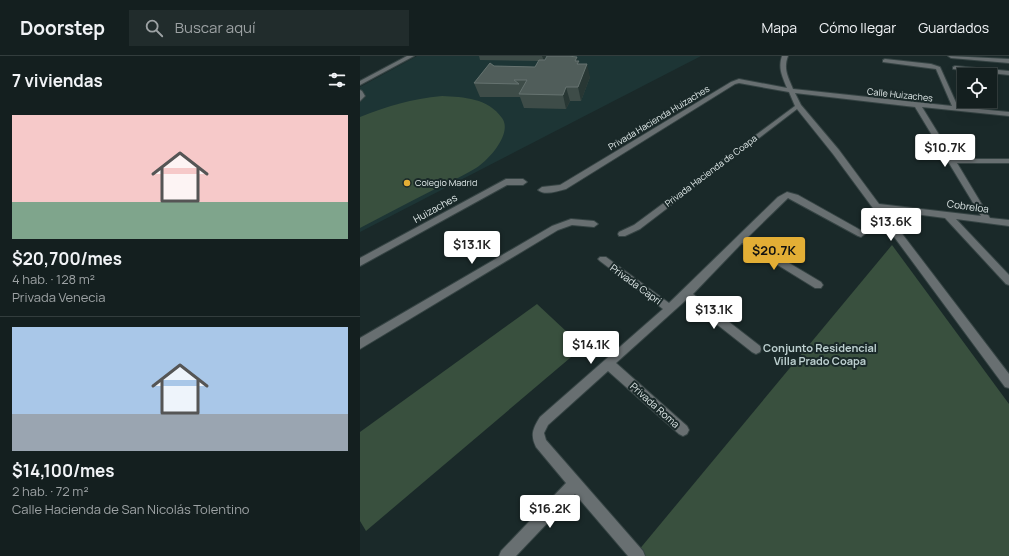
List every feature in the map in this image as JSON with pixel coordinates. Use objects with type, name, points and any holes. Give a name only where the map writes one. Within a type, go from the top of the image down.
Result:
[{"type":"street","points":[[360,83],[412,56]]},
{"type":"street","points":[[785,56],[782,64],[783,74],[798,106],[836,152],[1009,383]]},
{"type":"street","points":[[951,56],[1009,61]]},
{"type":"street","points":[[885,62],[938,68],[956,109]]},
{"type":"street","points":[[955,68],[1009,73]]},
{"type":"street","name":"Privada Hacienda Huizaches","points":[[542,190],[552,190],[563,187],[733,83],[739,81],[747,82],[790,91]]},
{"type":"street","name":"Calle Huizaches","points":[[790,91],[918,106],[1009,114]]},
{"type":"street","points":[[360,92],[362,96],[360,99]]},
{"type":"street","name":"Privada Hacienda de Coapa","points":[[622,234],[637,227],[798,106]]},
{"type":"street","points":[[918,106],[988,221]]},
{"type":"street","points":[[1000,113],[1009,120]]},
{"type":"street","points":[[951,161],[1009,161]]},
{"type":"street","name":"Huizaches","points":[[360,262],[506,182],[523,182]]},
{"type":"street","points":[[638,556],[540,443],[538,432],[544,421],[686,294],[781,199],[787,195],[795,197],[861,234]]},
{"type":"street","name":"Cobreloa","points":[[876,206],[1009,223]]},
{"type":"street","points":[[946,214],[1009,281]]},
{"type":"street","points":[[360,344],[555,228],[571,222],[594,224]]},
{"type":"street","points":[[742,239],[818,286]]},
{"type":"street","name":"Privada Capri","points":[[603,260],[669,308]]},
{"type":"street","points":[[686,294],[756,349]]},
{"type":"street","name":"Privada Roma","points":[[609,364],[683,430]]},
{"type":"street","points":[[506,556],[576,484]]},
{"type":"shaded area","name":"Colegio Madrid","points":[[417,56],[701,56],[360,232],[360,87]]},
{"type":"green space","points":[[442,96],[475,100],[490,106],[496,111],[505,124],[502,138],[498,146],[487,159],[472,171],[360,228],[360,117],[400,104]]},
{"type":"green space","points":[[892,245],[1009,404],[1009,556],[643,556],[638,551]]},
{"type":"green space","points":[[537,304],[583,347],[366,531],[360,521],[360,432]]},
{"type":"building","points":[[547,56],[577,57],[575,61],[579,61],[577,64],[587,64],[578,87],[566,87],[563,95],[519,94],[527,80],[514,80],[519,84],[474,83],[490,63],[494,66],[535,67],[539,60],[545,60]]},
{"type":"place","name":"Colegio Madrid","points":[[407,183]]},
{"type":"district","name":"Conjunto Residencial Villa Prado Coapa","points":[[820,354]]}]
